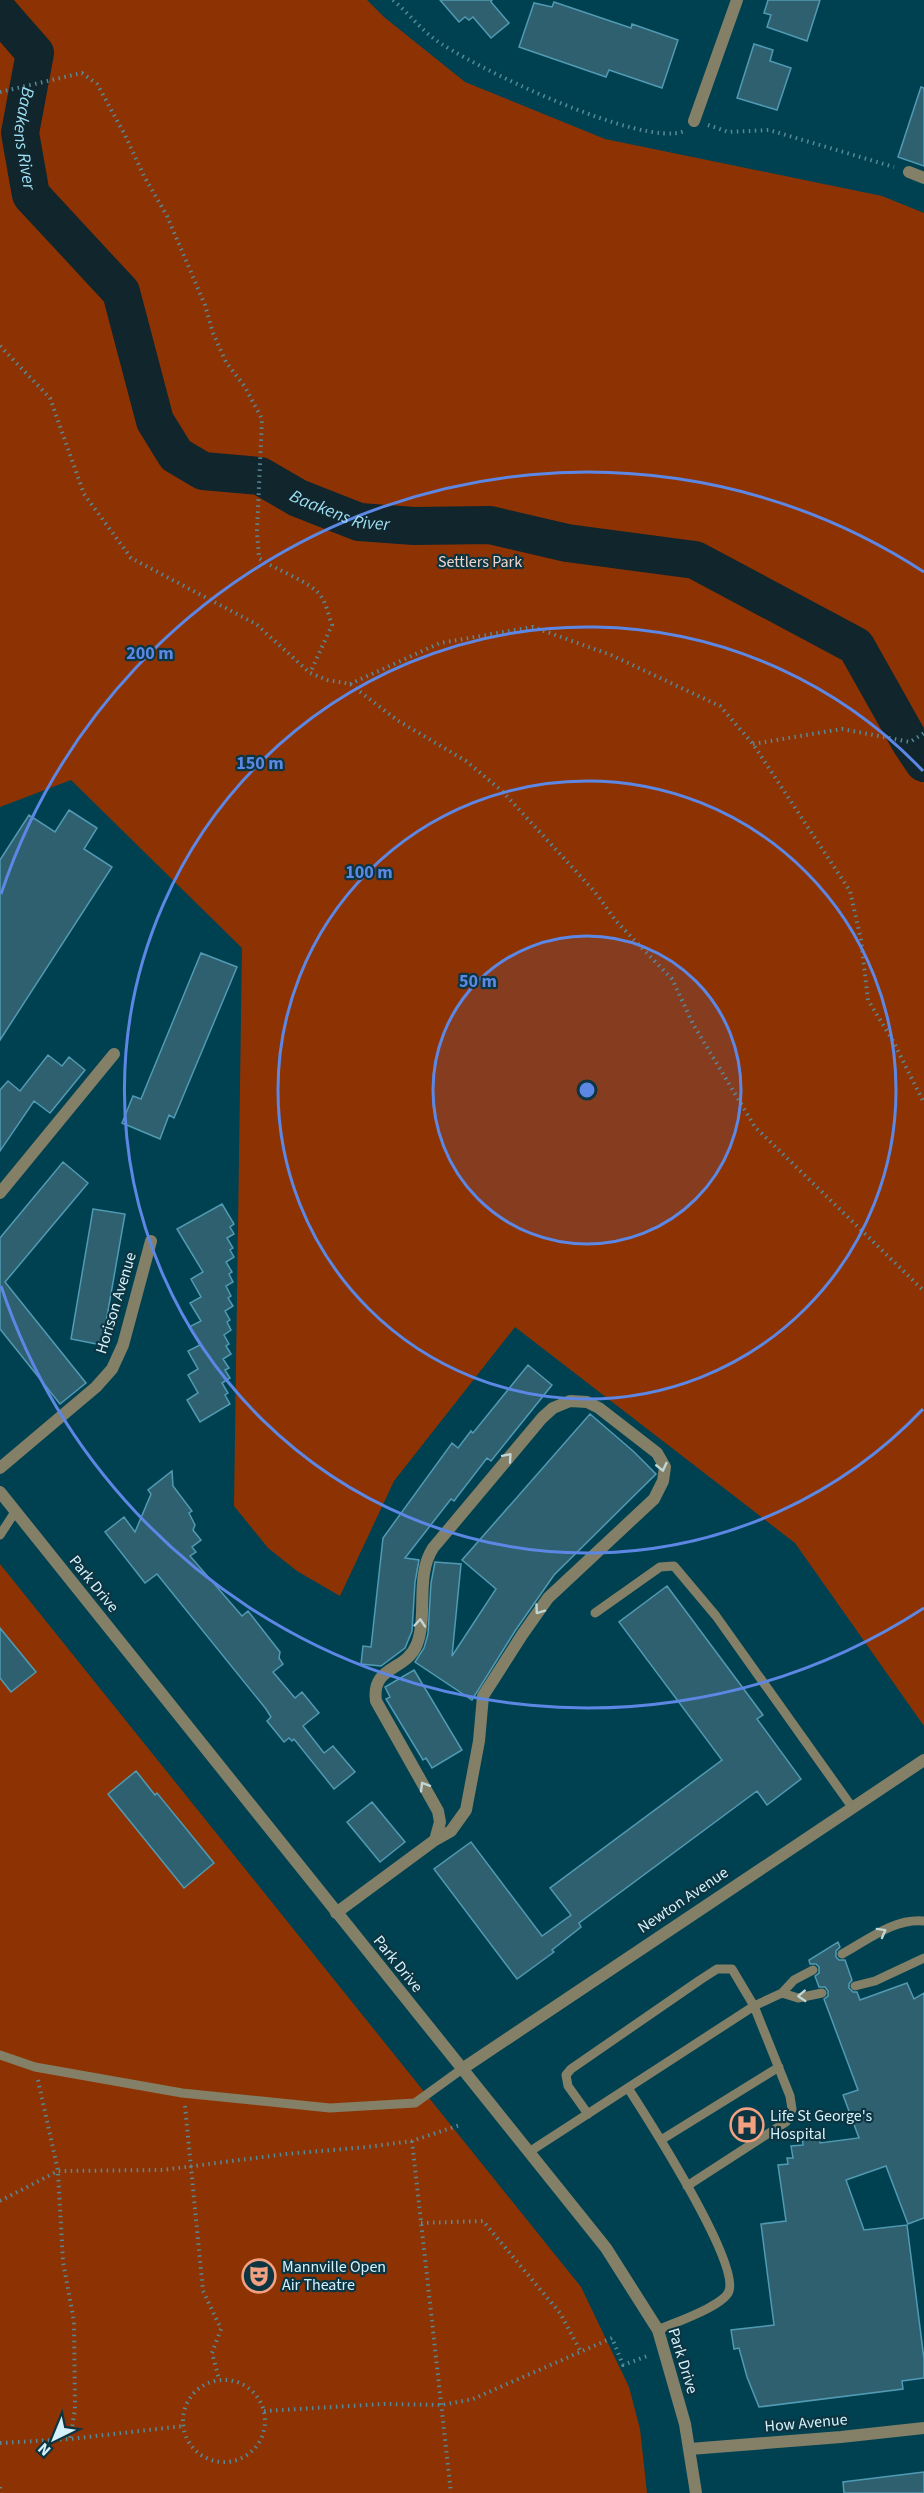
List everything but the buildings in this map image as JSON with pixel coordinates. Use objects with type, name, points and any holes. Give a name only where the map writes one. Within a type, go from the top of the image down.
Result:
[{"type":"street","points":[[694,121],[737,0]]},
{"type":"street","points":[[909,172],[924,178]]},
{"type":"street","points":[[0,1193],[114,1054]]},
{"type":"street","name":"Horison Avenue","points":[[0,1468],[96,1386],[112,1369],[123,1345],[151,1241]]},
{"type":"street","points":[[336,1913],[435,1840],[451,1831],[466,1810],[479,1741],[483,1696],[548,1598],[654,1499],[662,1487],[665,1467],[657,1453],[624,1426],[587,1402],[563,1403],[542,1418],[433,1548],[425,1565],[416,1646],[403,1662],[386,1672],[377,1681],[376,1701],[438,1811],[440,1822],[435,1840]]},
{"type":"street","name":"Park Drive","points":[[0,1492],[606,2248],[658,2330],[690,2449],[696,2493]]},
{"type":"street","name":"Newton Avenue","points":[[462,2069],[924,1761]]},
{"type":"street","name":"How Avenue","points":[[690,2449],[841,2437],[924,2427]]},
{"type":"lane","points":[[0,1535],[15,1512]]},
{"type":"lane","points":[[595,1613],[660,1567],[674,1566],[716,1616],[852,1807]]},
{"type":"lane","points":[[842,1954],[897,1924],[912,1920],[924,1921]]},
{"type":"lane","points":[[855,1986],[875,1981],[924,1958]]},
{"type":"lane","points":[[588,2114],[568,2086],[566,2075],[717,1969],[732,1970],[754,2006],[779,2067],[792,2109],[786,2122],[687,2186]]},
{"type":"lane","points":[[529,2152],[754,2006],[782,1993],[794,1980],[813,1970]]},
{"type":"lane","points":[[782,1993],[798,1998],[822,1993]]},
{"type":"lane","points":[[0,2055],[35,2067],[182,2093],[330,2108],[415,2103],[462,2069]]},
{"type":"lane","points":[[661,2140],[779,2067]]},
{"type":"lane","points":[[628,2088],[712,2229],[729,2279],[730,2290],[725,2297],[715,2304],[658,2330]]},
{"type":"path","points":[[393,0],[433,38],[476,63],[556,101],[606,120],[653,133],[682,133],[694,121],[728,132],[769,130],[909,172]]},
{"type":"path","points":[[0,92],[82,73],[97,84],[124,133],[144,176],[167,216],[226,362],[245,387],[262,419],[257,531],[259,558],[272,568],[285,571],[321,596],[332,625],[310,673]]},
{"type":"path","points":[[0,346],[50,398],[84,494],[131,558],[256,624],[310,673],[327,680],[350,684],[397,720],[466,761],[502,791],[595,892],[616,921],[672,979],[693,1024],[755,1127],[924,1291]]},
{"type":"path","points":[[350,684],[440,643],[533,627],[611,655],[720,706],[753,744],[850,891],[861,940],[868,1000],[893,1041],[924,1103]]},
{"type":"path","points":[[753,744],[842,729],[910,742],[924,733]]},
{"type":"path","points":[[35,2067],[58,2171],[63,2262],[74,2321],[75,2409],[70,2439]]},
{"type":"path","points":[[182,2093],[187,2114],[203,2291],[221,2329],[212,2353],[219,2379]]},
{"type":"path","points":[[0,2201],[58,2171],[163,2169],[412,2141],[460,2125]]},
{"type":"path","points":[[412,2141],[451,2493]]},
{"type":"path","points":[[421,2223],[483,2221],[560,2313],[581,2352]]},
{"type":"path","points":[[264,2411],[384,2404],[442,2405],[473,2399],[612,2338],[623,2365],[664,2350]]},
{"type":"path","points":[[219,2379],[233,2380],[252,2391],[261,2402],[264,2411],[264,2432],[256,2448],[245,2457],[231,2462],[216,2462],[200,2455],[190,2445],[183,2426],[184,2408],[191,2395],[203,2385],[219,2379]]},
{"type":"path","points":[[0,2443],[70,2439],[183,2426]]},
{"type":"path","points":[[0,2487],[1,2493]]},
{"type":"green space","name":"Settlers Park","points":[[0,0],[367,0],[384,17],[465,82],[605,139],[882,196],[924,213],[924,1726],[795,1543],[515,1327],[394,1481],[340,1596],[297,1571],[268,1548],[234,1506],[242,948],[71,780],[0,807]]},
{"type":"green space","points":[[0,1564],[581,2287],[629,2387],[640,2429],[647,2493],[0,2493]]},
{"type":"waterway","name":"Baakens River","points":[[0,13],[35,53],[20,133],[31,195],[121,292],[155,421],[176,455],[203,471],[260,476],[298,498],[359,522],[414,526],[490,525],[567,543],[695,560],[856,646],[924,763]]},
{"type":"place","name":"Life St George's Hospital","points":[[747,2125]]},
{"type":"place","name":"Mannville Open Air Theatre","points":[[259,2276]]}]
